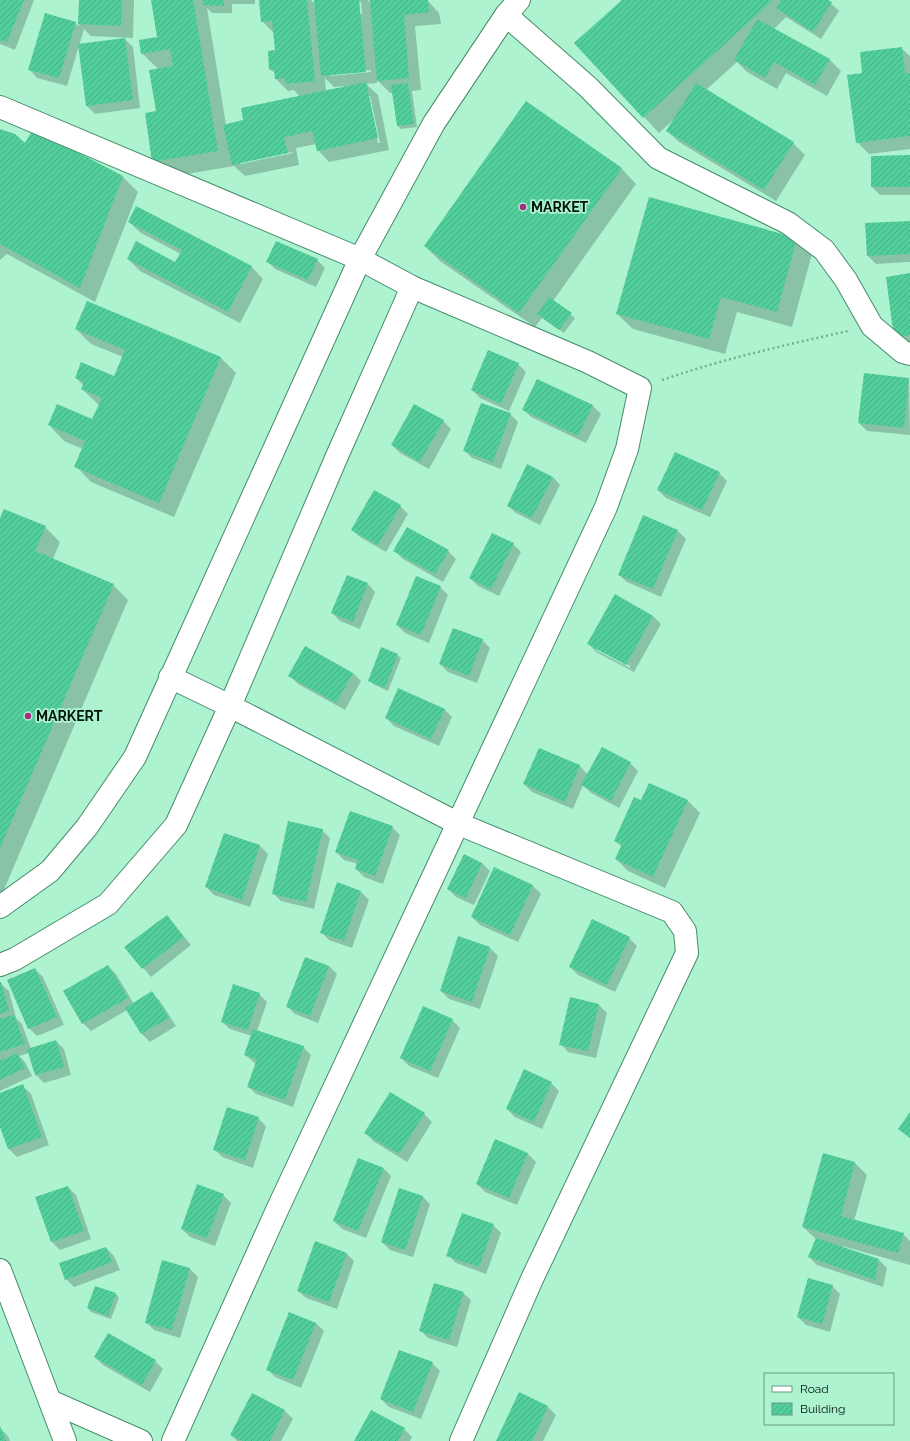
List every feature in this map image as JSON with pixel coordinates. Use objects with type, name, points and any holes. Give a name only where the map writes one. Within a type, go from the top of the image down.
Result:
[{"type":"street","points":[[0,907],[50,871],[87,828],[135,757],[360,260],[434,124],[512,7],[658,158],[788,223],[824,250],[846,280],[872,326],[903,352],[910,354]]},
{"type":"street","points":[[0,107],[360,260],[412,287],[588,362],[640,388],[627,449],[606,507],[459,824],[278,1208],[173,1441]]},
{"type":"street","points":[[0,965],[15,959],[108,904],[176,825],[230,706],[337,456],[412,287]]},
{"type":"street","points":[[170,677],[230,706],[459,824],[672,912],[685,931],[687,953],[532,1279],[461,1441]]},
{"type":"street","points":[[0,1270],[65,1441]]},
{"type":"street","points":[[50,1402],[140,1441]]},
{"type":"path","points":[[640,388],[710,364],[788,344],[872,326]]},
{"type":"building","points":[[0,0],[24,0],[7,42],[0,40]]},
{"type":"building","points":[[79,0],[122,0],[121,26],[78,24]]},
{"type":"building","points":[[151,0],[193,0],[218,151],[152,162],[145,113],[156,111],[149,70],[173,66],[170,49],[141,54],[139,40],[157,37]]},
{"type":"building","points":[[203,0],[224,0],[224,6],[203,5]]},
{"type":"building","points":[[259,0],[307,0],[315,81],[286,84],[285,78],[275,79],[274,69],[269,70],[268,51],[275,50],[272,21],[261,22]]},
{"type":"building","points":[[314,0],[359,0],[366,72],[321,76]]},
{"type":"building","points":[[370,0],[428,0],[429,12],[404,15],[409,78],[377,81]]},
{"type":"building","points":[[622,0],[773,0],[643,118],[574,43]]},
{"type":"building","points":[[781,0],[828,0],[832,2],[813,32],[776,8]]},
{"type":"building","points":[[45,13],[76,22],[59,78],[28,70]]},
{"type":"building","points":[[757,19],[830,59],[815,85],[774,62],[765,78],[734,60]]},
{"type":"building","points":[[125,38],[133,100],[86,106],[78,44]]},
{"type":"building","points":[[902,47],[905,74],[910,73],[910,136],[856,143],[847,75],[862,73],[860,52]]},
{"type":"building","points":[[366,82],[378,138],[317,151],[312,131],[284,137],[288,153],[232,165],[223,125],[243,120],[241,108]]},
{"type":"building","points":[[408,83],[414,124],[397,126],[391,85]]},
{"type":"building","points":[[696,83],[794,142],[764,190],[666,131]]},
{"type":"building","name":"MARKET","points":[[526,101],[622,168],[519,313],[424,246]]},
{"type":"building","points":[[0,129],[15,134],[25,143],[33,129],[123,176],[80,288],[0,244]]},
{"type":"building","points":[[910,155],[910,187],[871,187],[871,156]]},
{"type":"building","points":[[649,197],[797,238],[777,312],[721,297],[709,339],[616,314]]},
{"type":"building","points":[[136,206],[252,266],[228,312],[127,259],[136,241],[175,262],[182,250],[128,222]]},
{"type":"building","points":[[910,221],[910,254],[867,256],[865,223]]},
{"type":"building","points":[[276,241],[318,259],[308,280],[266,262]]},
{"type":"building","points":[[910,273],[910,335],[894,338],[886,277]]},
{"type":"building","points":[[549,297],[572,313],[559,330],[537,314]]},
{"type":"building","points":[[87,301],[221,357],[159,503],[74,467],[85,441],[48,425],[57,404],[92,419],[102,398],[81,389],[84,382],[75,378],[81,362],[114,376],[125,350],[75,329]]},
{"type":"building","points":[[488,350],[519,363],[501,404],[471,390]]},
{"type":"building","points":[[864,373],[909,378],[904,428],[858,423]]},
{"type":"building","points":[[537,379],[593,405],[578,436],[522,410]]},
{"type":"building","points":[[481,403],[511,413],[493,462],[463,451]]},
{"type":"building","points":[[414,404],[444,420],[420,462],[391,445]]},
{"type":"building","points":[[675,452],[720,472],[702,510],[657,490]]},
{"type":"building","points":[[527,464],[553,477],[532,518],[507,506]]},
{"type":"building","points":[[374,490],[401,505],[378,545],[351,530]]},
{"type":"building","name":"MARKERT","points":[[4,509],[46,526],[35,551],[114,584],[0,848],[0,518]]},
{"type":"building","points":[[643,515],[678,530],[653,589],[618,575]]},
{"type":"building","points":[[407,527],[449,550],[435,574],[393,551]]},
{"type":"building","points":[[492,533],[514,543],[491,589],[469,578]]},
{"type":"building","points":[[347,575],[368,583],[353,622],[331,613]]},
{"type":"building","points":[[416,576],[441,586],[421,635],[396,625]]},
{"type":"building","points":[[615,594],[653,616],[626,665],[587,644]]},
{"type":"building","points":[[453,628],[483,639],[469,676],[439,664]]},
{"type":"building","points":[[305,646],[353,673],[336,703],[288,676]]},
{"type":"building","points":[[381,647],[398,654],[385,688],[368,681]]},
{"type":"building","points":[[398,688],[445,709],[431,739],[385,718]]},
{"type":"building","points":[[602,747],[631,762],[611,801],[581,785]]},
{"type":"building","points":[[539,748],[580,765],[565,802],[523,784]]},
{"type":"building","points":[[649,783],[688,800],[653,877],[615,859],[622,844],[614,841],[634,797],[641,800]]},
{"type":"building","points":[[350,811],[393,826],[375,876],[355,869],[358,860],[335,852]]},
{"type":"building","points":[[288,821],[323,829],[306,902],[272,894]]},
{"type":"building","points":[[224,833],[260,845],[242,900],[205,887]]},
{"type":"building","points":[[464,854],[482,863],[466,898],[447,889]]},
{"type":"building","points":[[494,867],[533,885],[510,935],[471,917]]},
{"type":"building","points":[[337,882],[361,891],[344,941],[320,933]]},
{"type":"building","points":[[167,915],[184,937],[142,969],[124,947]]},
{"type":"building","points":[[592,919],[630,937],[607,985],[569,967]]},
{"type":"building","points":[[458,936],[490,947],[472,1002],[440,991]]},
{"type":"building","points":[[305,957],[329,966],[310,1016],[286,1007]]},
{"type":"building","points":[[108,965],[128,998],[82,1024],[63,991]]},
{"type":"building","points":[[35,968],[57,1017],[28,1029],[7,980]]},
{"type":"building","points":[[0,982],[9,1011],[0,1014]]},
{"type":"building","points":[[233,984],[260,993],[248,1030],[221,1022]]},
{"type":"building","points":[[152,991],[169,1018],[141,1034],[125,1008]]},
{"type":"building","points":[[570,997],[599,1004],[588,1051],[559,1045]]},
{"type":"building","points":[[423,1006],[453,1019],[430,1071],[400,1058]]},
{"type":"building","points":[[14,1015],[25,1044],[0,1052],[0,1019]]},
{"type":"building","points":[[253,1029],[304,1046],[285,1100],[247,1087],[257,1059],[244,1055]]},
{"type":"building","points":[[56,1040],[64,1067],[35,1075],[27,1049]]},
{"type":"building","points":[[17,1053],[25,1068],[0,1080],[0,1061]]},
{"type":"building","points":[[524,1069],[552,1082],[534,1122],[506,1109]]},
{"type":"building","points":[[23,1084],[42,1137],[8,1149],[0,1127],[0,1093]]},
{"type":"building","points":[[390,1092],[425,1113],[399,1154],[364,1133]]},
{"type":"building","points":[[227,1107],[259,1117],[245,1160],[213,1150]]},
{"type":"building","points":[[910,1112],[910,1138],[898,1129]]},
{"type":"building","points":[[495,1139],[528,1153],[509,1198],[476,1184]]},
{"type":"building","points":[[823,1153],[855,1162],[841,1216],[904,1233],[898,1253],[802,1227]]},
{"type":"building","points":[[358,1158],[384,1168],[358,1231],[333,1221]]},
{"type":"building","points":[[197,1184],[224,1194],[207,1238],[181,1229]]},
{"type":"building","points":[[68,1186],[84,1231],[51,1242],[35,1197]]},
{"type":"building","points":[[399,1188],[423,1196],[405,1250],[381,1242]]},
{"type":"building","points":[[462,1213],[494,1224],[479,1267],[446,1256]]},
{"type":"building","points":[[816,1238],[879,1259],[875,1280],[808,1257]]},
{"type":"building","points":[[315,1241],[347,1253],[329,1302],[297,1291]]},
{"type":"building","points":[[106,1247],[112,1262],[65,1280],[59,1263]]},
{"type":"building","points":[[162,1260],[190,1268],[172,1330],[145,1323]]},
{"type":"building","points":[[808,1278],[833,1285],[822,1324],[797,1317]]},
{"type":"building","points":[[434,1283],[464,1292],[449,1340],[419,1331]]},
{"type":"building","points":[[95,1286],[116,1293],[108,1316],[87,1308]]},
{"type":"building","points":[[289,1312],[316,1323],[293,1380],[266,1370]]},
{"type":"building","points":[[108,1333],[156,1360],[142,1385],[94,1357]]},
{"type":"building","points":[[399,1350],[433,1362],[413,1412],[380,1399]]},
{"type":"building","points":[[519,1392],[548,1406],[532,1441],[496,1441]]},
{"type":"building","points":[[252,1393],[285,1410],[270,1441],[242,1441],[230,1435]]},
{"type":"building","points":[[371,1410],[405,1428],[398,1441],[354,1441]]},
{"type":"building","points":[[0,1426],[6,1441],[0,1441]]},
{"type":"place","name":"MARKET","points":[[523,207]]},
{"type":"place","name":"MARKERT","points":[[28,716]]}]
